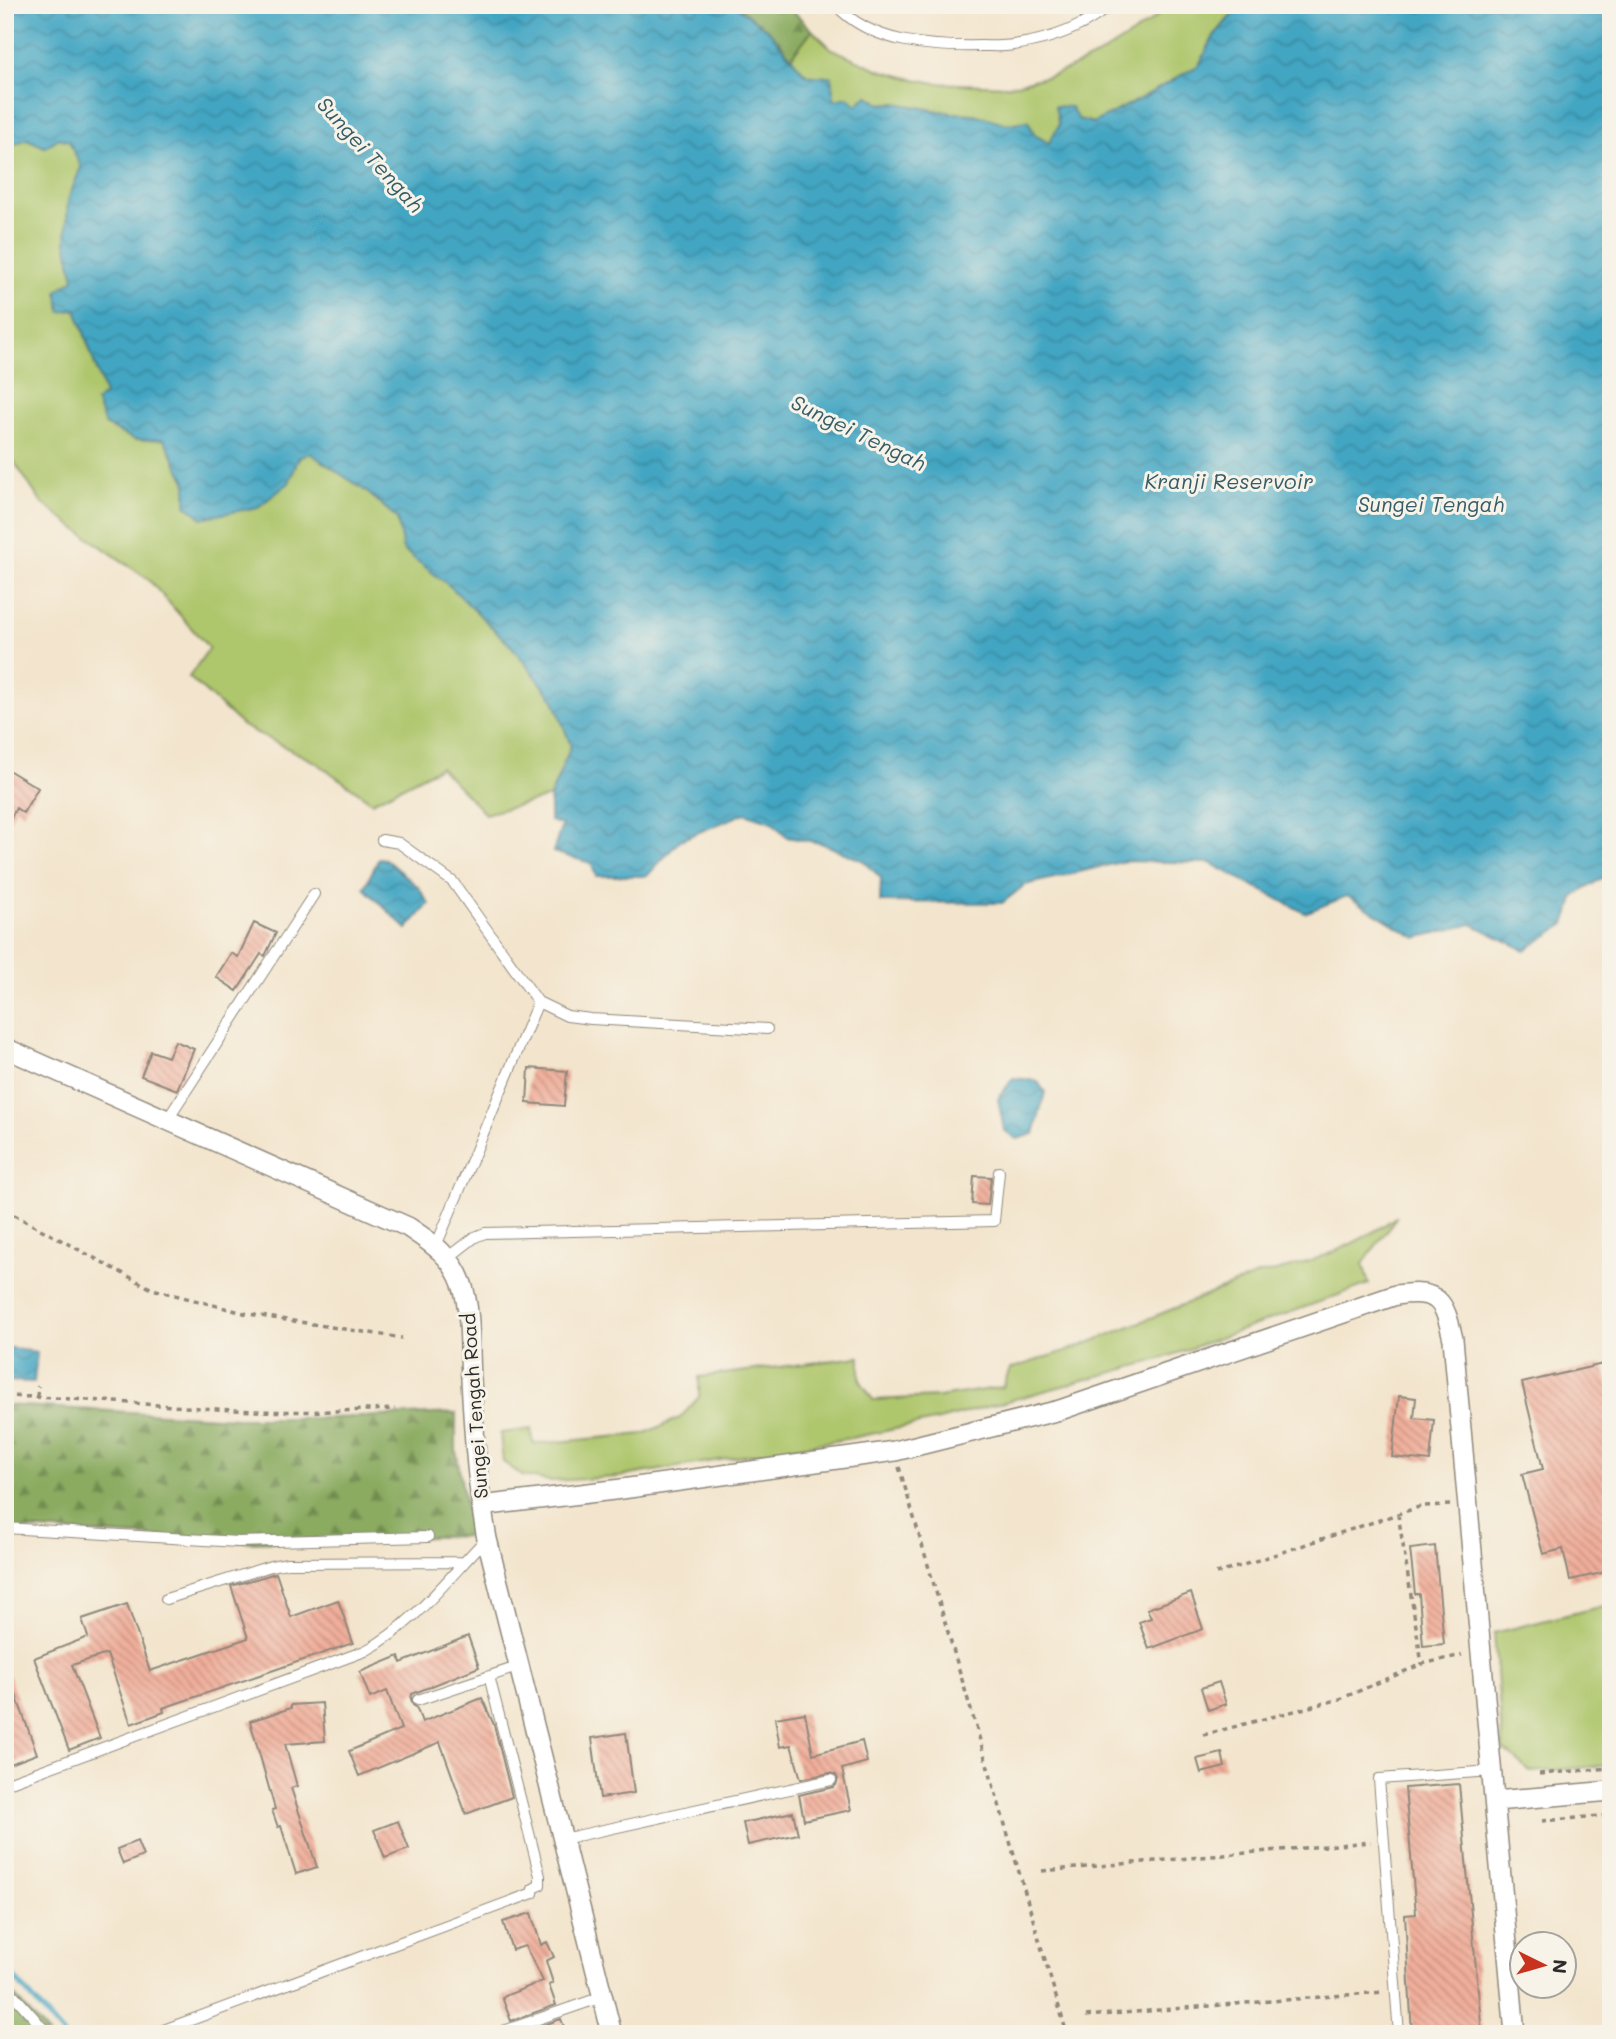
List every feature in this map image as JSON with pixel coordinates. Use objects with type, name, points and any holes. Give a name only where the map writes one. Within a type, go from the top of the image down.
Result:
[{"type":"street","points":[[5,1048],[408,1227],[442,1252]]},
{"type":"street","name":"Sungei Tengah Road","points":[[442,1252],[462,1284],[468,1315],[474,1436],[487,1539],[612,2034]]},
{"type":"street","points":[[481,1506],[636,1488],[895,1451],[1060,1410],[1396,1295],[1424,1294],[1437,1299],[1447,1312],[1453,1339],[1515,2034]]},
{"type":"street","points":[[1495,1801],[1611,1791]]},
{"type":"lane","points":[[835,5],[843,13],[878,34],[920,44],[963,47],[1012,46],[1048,36],[1079,26],[1112,5]]},
{"type":"lane","points":[[382,840],[399,843],[453,882],[538,1002],[567,1016],[591,1019],[767,1028]]},
{"type":"lane","points":[[167,1120],[314,894]]},
{"type":"lane","points":[[442,1252],[538,1002]]},
{"type":"lane","points":[[442,1252],[485,1233],[994,1221],[999,1172]]},
{"type":"lane","points":[[5,1528],[238,1542],[428,1537]]},
{"type":"lane","points":[[5,1784],[379,1644],[420,1610],[487,1539]]},
{"type":"lane","points":[[166,1600],[287,1563],[464,1562]]},
{"type":"lane","points":[[418,1700],[520,1666]]},
{"type":"lane","points":[[153,2034],[533,1893],[533,1889],[540,1885],[540,1876],[489,1676]]},
{"type":"lane","points":[[1399,2034],[1379,1779],[1492,1771]]},
{"type":"lane","points":[[563,1839],[831,1780]]},
{"type":"lane","points":[[5,1985],[48,2034]]},
{"type":"lane","points":[[495,2034],[602,1997]]},
{"type":"path","points":[[5,1210],[152,1289],[248,1314],[402,1338]]},
{"type":"path","points":[[37,1397],[38,1386]]},
{"type":"path","points":[[5,1396],[236,1410],[331,1412],[395,1409]]},
{"type":"path","points":[[895,1451],[1067,2034]]},
{"type":"path","points":[[1216,1574],[1422,1506],[1466,1504]]},
{"type":"path","points":[[1398,1514],[1422,1664]]},
{"type":"path","points":[[1203,1735],[1340,1699],[1422,1664],[1481,1650]]},
{"type":"path","points":[[1539,1774],[1611,1768]]},
{"type":"path","points":[[1542,1821],[1611,1815]]},
{"type":"path","points":[[1042,1871],[1384,1841]]},
{"type":"path","points":[[1086,2016],[1396,1991]]},
{"type":"green space","points":[[734,5],[787,5],[812,30],[791,57],[769,31]]},
{"type":"green space","points":[[1172,5],[1251,5],[1230,17],[1214,36],[1199,65],[1093,123],[1078,119],[1059,125],[1049,143],[1035,135],[1027,121],[1007,124],[974,114],[951,113],[895,103],[856,105],[834,101],[831,76],[808,74],[800,69],[791,57],[812,30],[832,49],[880,70],[936,83],[1007,86],[1054,75],[1097,56]]},
{"type":"green space","points":[[59,138],[69,140],[81,167],[68,200],[66,241],[74,279],[61,312],[76,309],[105,394],[135,440],[164,439],[186,481],[186,505],[289,483],[299,457],[310,453],[367,492],[397,518],[404,550],[451,587],[513,648],[554,700],[571,746],[550,797],[485,814],[440,767],[372,802],[317,763],[243,726],[189,677],[209,648],[149,580],[41,502],[5,448],[5,160],[13,160],[9,146],[27,139],[45,147]]},
{"type":"green space","points":[[1397,1216],[1363,1264],[1369,1284],[1164,1358],[939,1420],[851,1438],[618,1477],[550,1481],[523,1476],[503,1462],[500,1433],[531,1429],[534,1444],[643,1434],[680,1418],[699,1397],[699,1377],[860,1357],[860,1380],[873,1400],[939,1397],[1003,1387],[1010,1369],[1081,1346],[1257,1275],[1330,1253],[1365,1237]]},
{"type":"green space","points":[[5,1405],[235,1418],[331,1418],[456,1413],[456,1450],[471,1536],[238,1542],[5,1528]]},
{"type":"green space","points":[[1611,1604],[1611,1765],[1531,1772],[1503,1749],[1494,1633]]},
{"type":"green space","points":[[5,1985],[48,2034],[5,2034]]},
{"type":"water","name":"Kranji Reservoir","points":[[5,5],[734,5],[769,31],[805,74],[831,76],[834,100],[848,97],[857,105],[867,95],[881,104],[895,103],[951,113],[974,114],[1007,124],[1028,121],[1035,135],[1049,143],[1059,125],[1055,106],[1071,107],[1078,119],[1093,123],[1136,101],[1199,65],[1214,36],[1230,17],[1251,5],[1611,5],[1611,872],[1575,896],[1565,924],[1525,950],[1472,924],[1416,938],[1347,896],[1305,913],[1210,863],[1125,861],[1025,885],[1002,903],[880,902],[881,878],[864,861],[821,843],[787,837],[772,822],[745,813],[680,840],[647,876],[596,876],[591,863],[553,852],[562,825],[550,821],[550,797],[571,746],[554,700],[513,648],[451,587],[403,550],[397,518],[367,492],[310,453],[299,457],[289,483],[258,507],[202,518],[186,505],[186,481],[164,439],[135,440],[105,425],[96,401],[105,394],[76,309],[61,312],[57,291],[74,279],[66,241],[68,200],[81,167],[69,141],[59,138],[45,147],[27,139],[10,146],[13,160],[5,160]]},
{"type":"water","points":[[379,858],[385,859],[418,887],[429,904],[407,929],[364,888]]},
{"type":"water","points":[[1013,1078],[1037,1081],[1045,1092],[1034,1134],[1017,1139],[1004,1130],[998,1099]]},
{"type":"water","points":[[5,1347],[37,1352],[34,1382],[5,1381]]},
{"type":"building","points":[[5,768],[38,788],[23,813],[16,808],[5,830]]},
{"type":"building","points":[[254,923],[276,933],[265,956],[261,954],[237,991],[216,977],[231,953],[238,957]]},
{"type":"building","points":[[175,1041],[194,1049],[177,1090],[141,1076],[151,1051],[168,1057]]},
{"type":"building","points":[[529,1068],[567,1071],[564,1106],[527,1103]]},
{"type":"building","points":[[974,1176],[991,1177],[988,1205],[972,1204]]},
{"type":"building","points":[[1603,1364],[1611,1393],[1611,1571],[1570,1580],[1563,1549],[1543,1554],[1522,1474],[1543,1469],[1522,1383]]},
{"type":"building","points":[[1399,1396],[1416,1398],[1414,1418],[1434,1420],[1430,1461],[1392,1457]]},
{"type":"building","points":[[1435,1546],[1444,1644],[1423,1646],[1419,1594],[1415,1594],[1410,1549]]},
{"type":"building","points":[[276,1573],[291,1617],[338,1600],[353,1643],[163,1708],[164,1712],[131,1724],[107,1654],[72,1665],[100,1738],[69,1750],[34,1658],[88,1637],[82,1619],[127,1604],[150,1671],[248,1638],[231,1586]]},
{"type":"building","points":[[1191,1593],[1203,1629],[1149,1649],[1139,1622],[1151,1618],[1147,1609]]},
{"type":"building","points":[[468,1636],[479,1667],[412,1694],[411,1699],[422,1722],[482,1698],[494,1725],[512,1797],[466,1814],[440,1742],[359,1776],[349,1751],[401,1729],[387,1691],[370,1698],[360,1672],[399,1656],[401,1663]]},
{"type":"building","points":[[5,1670],[37,1754],[5,1766]]},
{"type":"building","points":[[1219,1682],[1226,1704],[1208,1710],[1201,1688]]},
{"type":"building","points":[[322,1703],[325,1741],[285,1744],[297,1786],[291,1788],[317,1867],[296,1874],[281,1826],[278,1827],[272,1810],[275,1809],[250,1721],[291,1708],[291,1705]]},
{"type":"building","points":[[805,1713],[813,1754],[862,1741],[867,1762],[842,1769],[851,1810],[804,1820],[799,1795],[833,1787],[838,1779],[830,1773],[801,1779],[791,1745],[780,1747],[775,1718]]},
{"type":"building","points":[[626,1733],[634,1793],[600,1798],[592,1738]]},
{"type":"building","points":[[1222,1753],[1225,1767],[1201,1773],[1197,1759]]},
{"type":"building","points":[[1459,1784],[1482,2034],[1412,2034],[1405,1915],[1416,1914],[1405,1788]]},
{"type":"building","points":[[793,1812],[798,1834],[748,1845],[743,1823]]},
{"type":"building","points":[[398,1821],[409,1849],[385,1858],[374,1830]]},
{"type":"building","points":[[137,1841],[143,1856],[123,1864],[117,1849]]},
{"type":"building","points":[[531,1913],[541,1945],[547,1942],[554,1957],[546,1961],[553,1983],[549,1985],[556,2005],[511,2021],[502,1997],[543,1981],[525,1946],[512,1950],[503,1922]]},
{"type":"building","points":[[561,2019],[567,2034],[518,2034]]},
{"type":"waterway","points":[[5,1967],[63,2034]]},
{"type":"water label","name":"Sungei Tengah","points":[[371,154]]},
{"type":"water label","name":"Sungei Tengah","points":[[859,432]]},
{"type":"water label","name":"Sungei Tengah","points":[[1431,503]]}]
